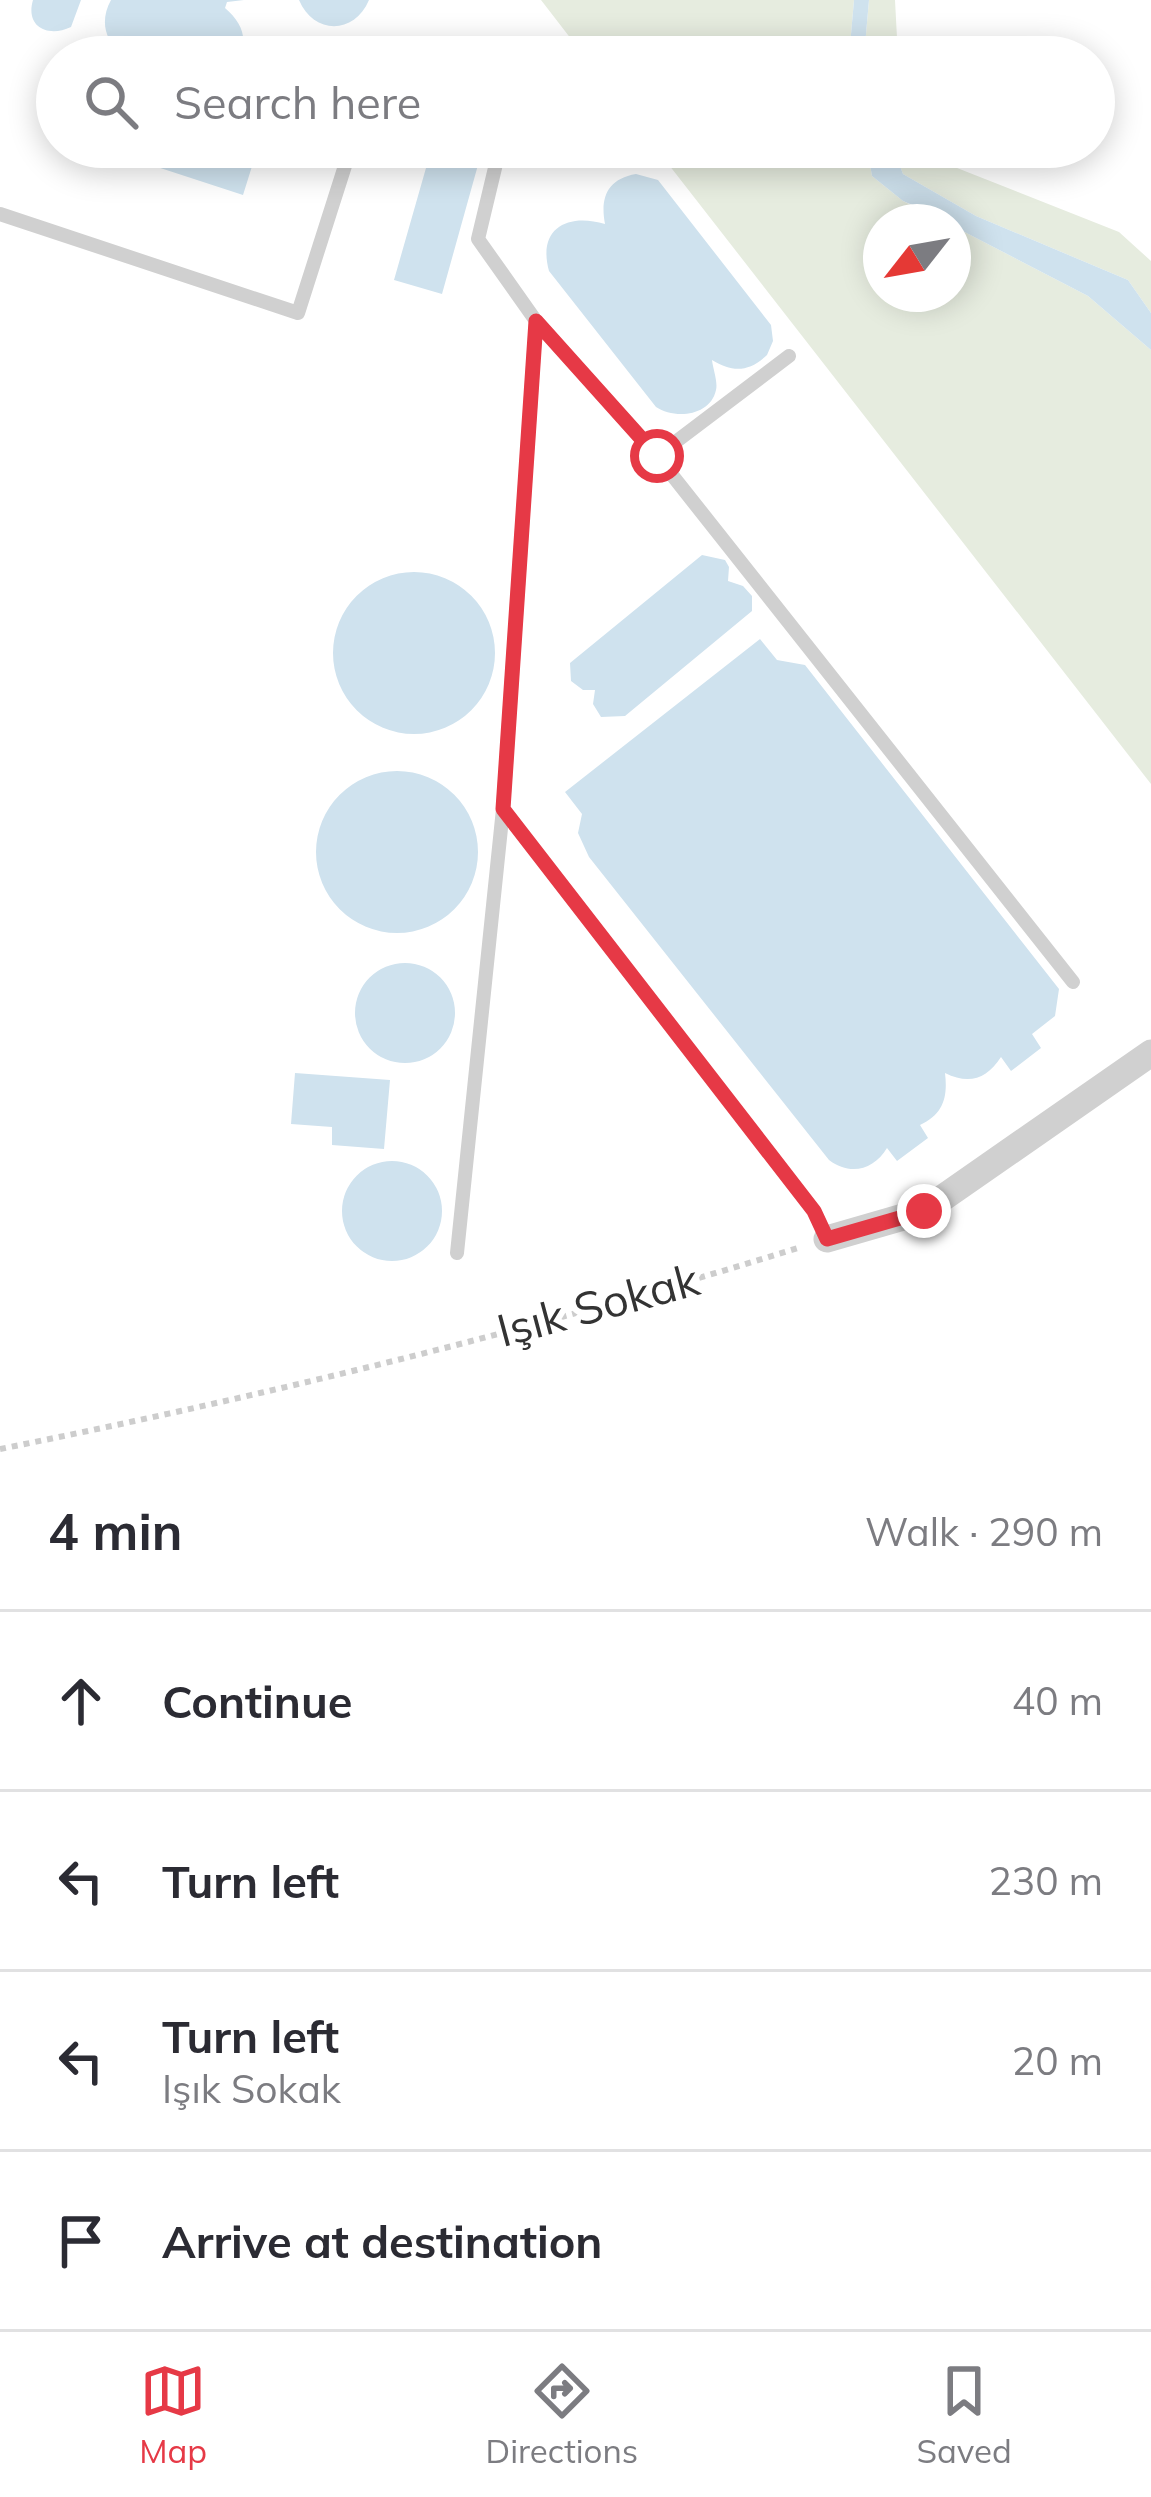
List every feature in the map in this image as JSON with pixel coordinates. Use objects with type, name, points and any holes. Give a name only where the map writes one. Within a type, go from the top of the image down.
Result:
[{"type":"street","points":[[827,1239],[924,1211],[1151,1053]]},
{"type":"lane","points":[[0,214],[298,313],[344,168]]},
{"type":"lane","points":[[495,168],[478,239],[536,321],[657,456],[1073,982]]},
{"type":"lane","points":[[457,1253],[503,809],[536,321]]},
{"type":"lane","points":[[657,456],[789,356]]},
{"type":"lane","points":[[503,809],[814,1211],[827,1239]]},
{"type":"path","name":"Işık Sokak","points":[[0,1449],[216,1406],[675,1287],[827,1239]]},
{"type":"shaded area","points":[[541,0],[854,0],[851,36],[569,36]]},
{"type":"shaded area","points":[[869,0],[895,0],[897,36],[866,36]]},
{"type":"shaded area","points":[[671,168],[871,168],[872,176],[909,204],[863,204],[863,312],[971,312],[971,235],[1088,296],[1151,350],[1151,784]]},
{"type":"shaded area","points":[[901,168],[957,168],[1119,232],[1151,261],[1151,313],[1128,280],[976,216],[971,204],[955,204],[903,174]]},
{"type":"water","points":[[33,0],[81,0],[71,27],[54,31],[35,23]]},
{"type":"water","points":[[111,0],[244,0],[227,2],[225,8],[242,36],[109,36],[106,15]]},
{"type":"water","points":[[299,0],[369,0],[354,20],[334,26],[314,20]]},
{"type":"water","points":[[854,0],[869,0],[866,36],[851,36]]},
{"type":"water","points":[[160,168],[251,168],[243,195]]},
{"type":"water","points":[[426,168],[477,168],[442,294],[394,280]]},
{"type":"water","points":[[871,168],[901,168],[903,174],[955,204],[910,204],[872,176]]},
{"type":"water","points":[[636,174],[658,180],[771,325],[773,341],[767,355],[753,365],[733,368],[712,360],[716,387],[712,399],[690,413],[656,407],[549,271],[546,256],[552,234],[568,222],[605,224],[608,191],[618,180]]},
{"type":"water","points":[[971,213],[1128,280],[1151,313],[1151,350],[1088,296],[971,235]]},
{"type":"water","points":[[702,555],[725,560],[728,581],[743,586],[752,596],[752,611],[625,716],[601,717],[593,704],[595,690],[583,690],[571,681],[570,663]]},
{"type":"water","points":[[414,572],[445,578],[471,596],[489,622],[495,653],[489,684],[471,710],[445,728],[414,734],[383,728],[357,710],[339,684],[333,653],[339,622],[357,596],[383,578]]},
{"type":"water","points":[[760,639],[777,660],[805,665],[1059,989],[1055,1016],[1032,1034],[1041,1048],[1011,1071],[1001,1057],[977,1078],[945,1073],[942,1104],[920,1125],[928,1138],[897,1161],[887,1148],[861,1168],[845,1168],[829,1160],[589,857],[578,833],[582,814],[565,792]]},
{"type":"water","points":[[397,771],[428,777],[454,795],[472,821],[478,852],[472,883],[454,909],[428,927],[397,933],[366,927],[340,909],[322,883],[316,852],[322,821],[340,795],[366,777]]},
{"type":"water","points":[[405,963],[424,967],[440,978],[451,994],[455,1013],[451,1032],[440,1048],[424,1059],[405,1063],[386,1059],[370,1048],[359,1032],[355,1013],[359,994],[370,978],[386,967]]},
{"type":"water","points":[[295,1073],[390,1080],[384,1149],[332,1145],[332,1127],[291,1124]]},
{"type":"water","points":[[392,1161],[411,1165],[427,1176],[438,1192],[442,1211],[438,1230],[427,1246],[411,1257],[392,1261],[373,1257],[357,1246],[346,1230],[342,1211],[346,1192],[357,1176],[373,1165]]},
{"type":"route","points":[[657,456],[536,321],[503,809],[814,1211],[827,1239],[924,1211]]}]
